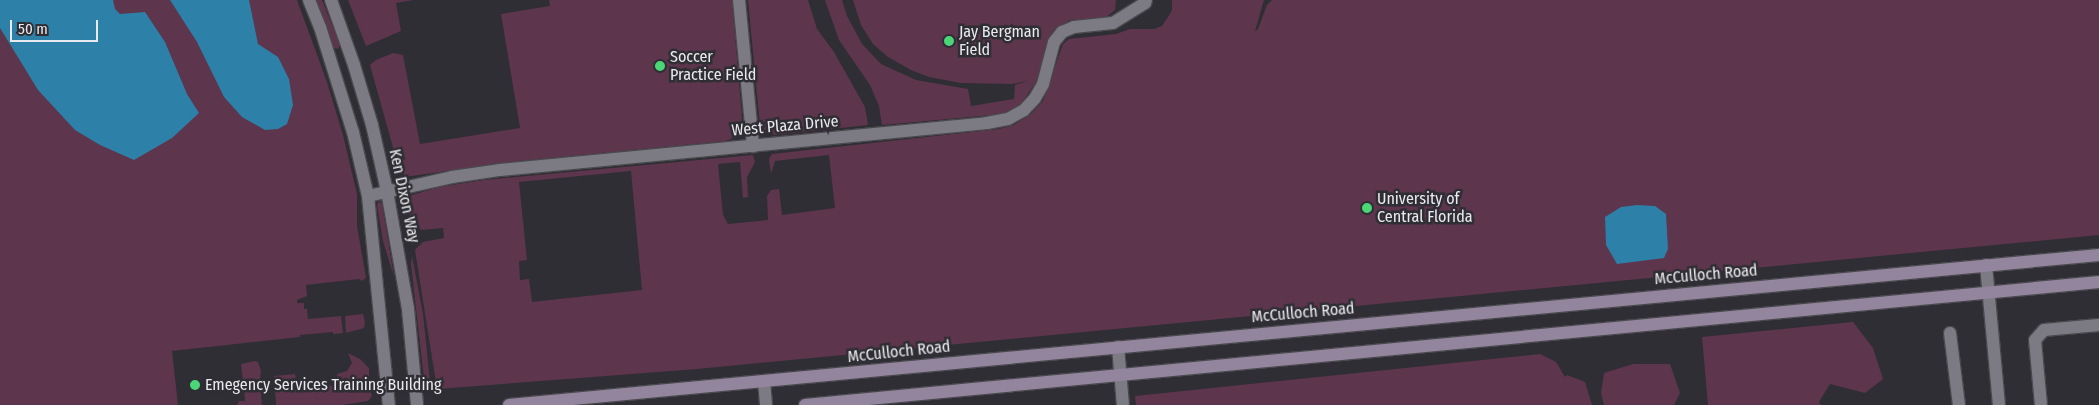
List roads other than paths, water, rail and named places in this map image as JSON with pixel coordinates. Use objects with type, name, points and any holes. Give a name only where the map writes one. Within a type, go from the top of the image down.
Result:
[{"type":"main road","name":"McCulloch Road","points":[[509,405],[2099,255]]},
{"type":"main road","points":[[806,405],[2099,282]]},
{"type":"street","points":[[309,0],[320,27],[353,132],[368,196],[389,405]]},
{"type":"street","name":"Ken Dixon Way","points":[[331,0],[354,65],[387,191],[408,308],[417,405]]},
{"type":"street","points":[[739,0],[753,146]]},
{"type":"street","name":"West Plaza Drive","points":[[368,196],[452,177],[500,170],[987,123],[1008,119],[1024,110],[1035,98],[1042,84],[1054,42],[1062,32],[1074,27],[1113,23],[1145,3],[1146,0]]},
{"type":"street","points":[[1986,265],[1999,405]]},
{"type":"street","points":[[2041,405],[2036,340],[2044,330],[2099,325]]},
{"type":"street","points":[[1950,333],[1959,405]]},
{"type":"street","points":[[1118,347],[1123,405]]},
{"type":"street","points":[[764,381],[766,405]]},
{"type":"water","points":[[0,0],[113,0],[115,9],[120,14],[145,12],[165,42],[187,94],[199,113],[172,138],[134,160],[100,145],[75,130],[38,90],[0,28]]},
{"type":"water","points":[[170,0],[249,0],[258,44],[278,57],[289,79],[293,105],[287,124],[278,129],[265,130],[242,117],[224,97],[197,42]]},
{"type":"water","points":[[1637,205],[1655,206],[1666,214],[1668,249],[1664,258],[1617,264],[1606,245],[1605,217],[1621,207]]},
{"type":"place","name":"Jay Bergman Field","points":[[949,41]]},
{"type":"place","name":"Soccer Practice Field","points":[[660,66]]},
{"type":"place","name":"University of Central Florida","points":[[1367,208]]},
{"type":"place","name":"Emegency Services Training Building","points":[[195,385]]}]
